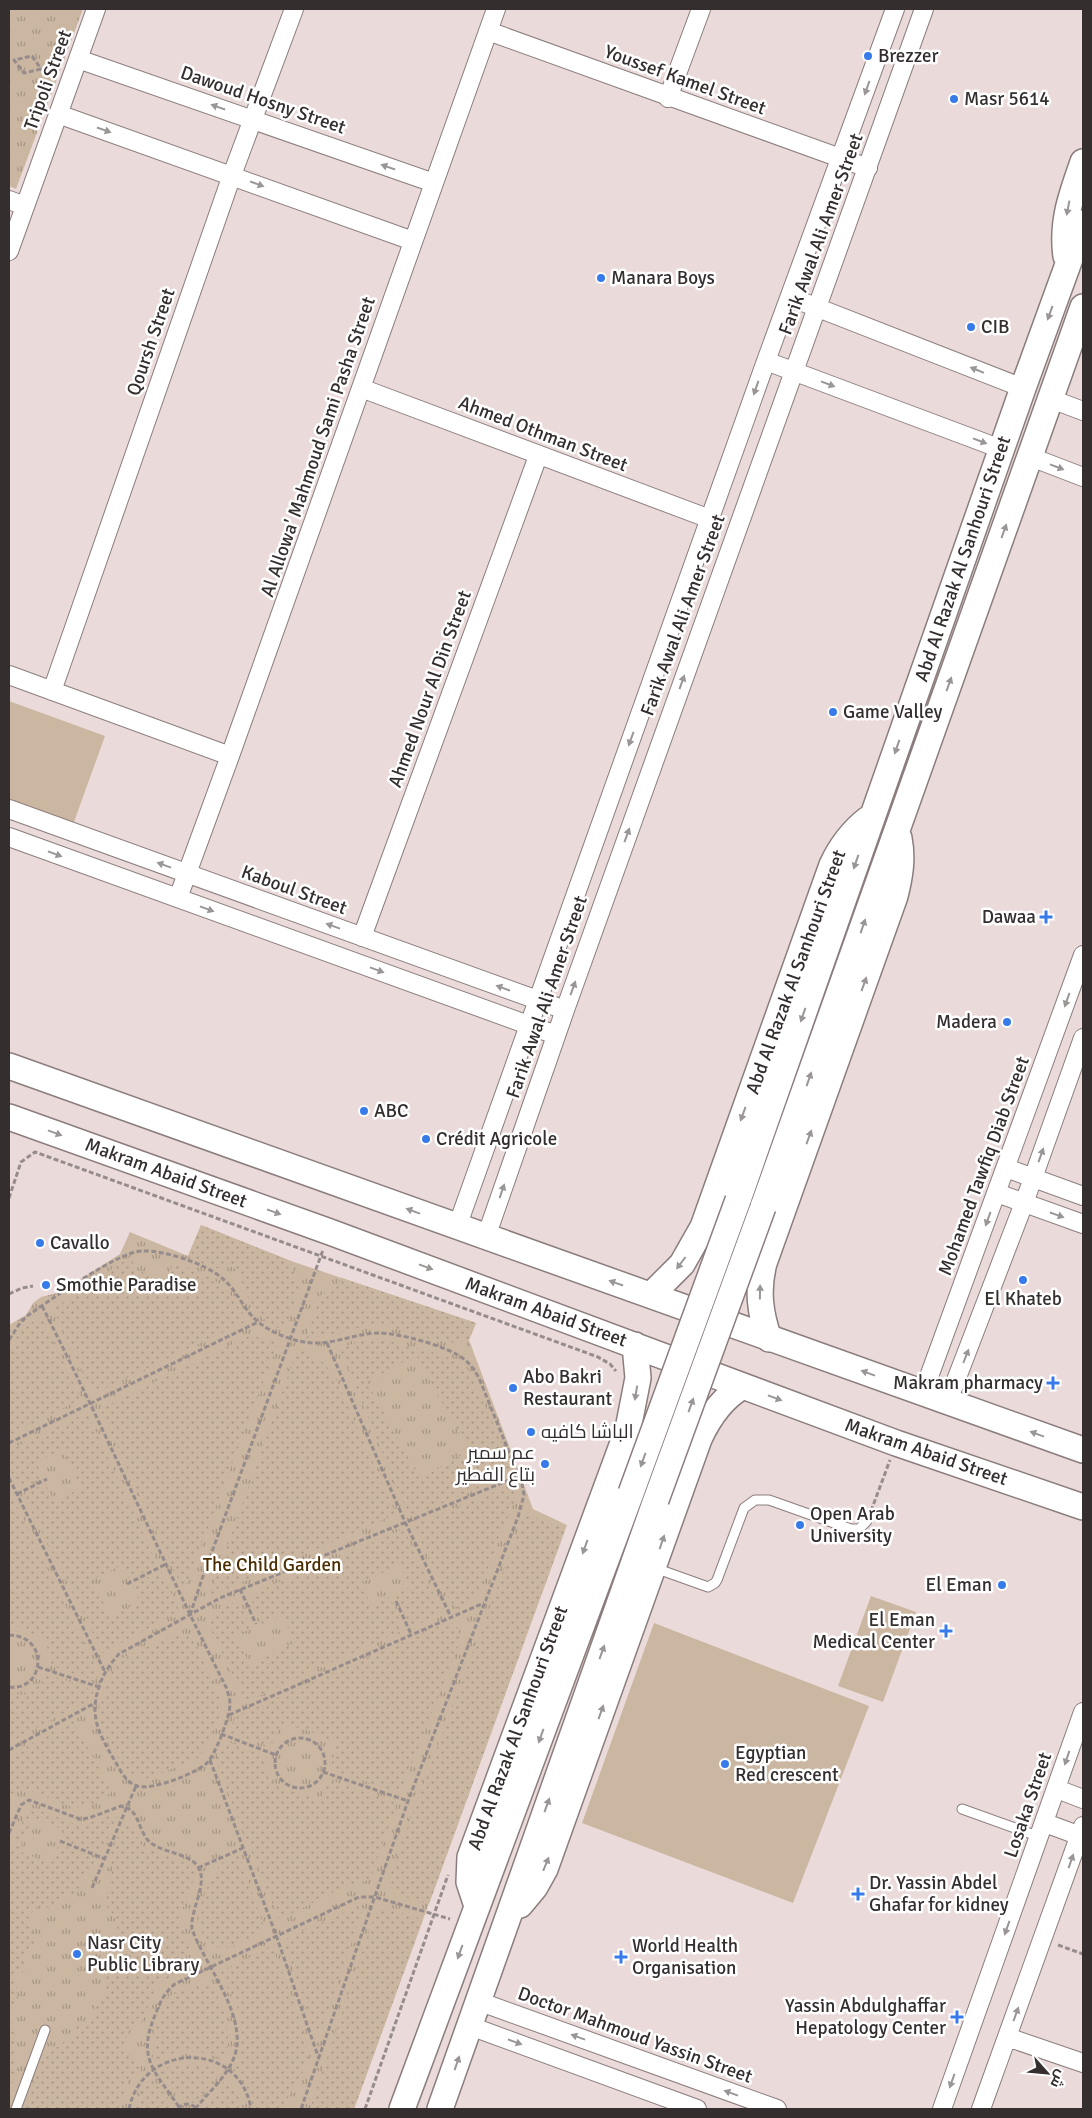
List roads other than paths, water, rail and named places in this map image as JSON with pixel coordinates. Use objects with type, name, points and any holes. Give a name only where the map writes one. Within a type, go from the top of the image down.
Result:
[{"type":"street","name":"Tripoli Street","points":[[9,251],[17,203],[58,114],[96,9]]},
{"type":"street","name":"Qoursh Street","points":[[52,691],[232,175],[294,9]]},
{"type":"street","name":"Al Allowa' Mahmoud Sami Pasha Street","points":[[178,898],[496,9]]},
{"type":"street","points":[[668,98],[700,9]]},
{"type":"street","name":"Farik Awal Ali Amer Street","points":[[457,1227],[766,361],[895,9]]},
{"type":"street","name":"Farik Awal Ali Amer Street","points":[[486,1237],[556,1035],[924,9]]},
{"type":"street","name":"Youssef Kamel Street","points":[[488,31],[668,98],[868,168]]},
{"type":"street","name":"Dawoud Hosny Street","points":[[78,59],[434,183]]},
{"type":"street","points":[[58,114],[413,241]]},
{"type":"street","name":"Abd Al Razak Al Sanhouri Street","points":[[651,1295],[682,1264],[703,1227],[832,865],[841,846],[855,829],[872,816],[1001,449],[1068,267],[1064,245],[1065,222],[1069,200],[1083,162]]},
{"type":"street","points":[[1068,267],[1083,223]]},
{"type":"street","points":[[790,296],[1023,388]]},
{"type":"street","name":"Abd Al Razak Al Sanhouri Street","points":[[507,1917],[760,1216],[1083,307]]},
{"type":"street","points":[[766,361],[1001,449]]},
{"type":"street","name":"Ahmed Othman Street","points":[[361,388],[710,519]]},
{"type":"street","points":[[1051,398],[1083,411]]},
{"type":"street","name":"Ahmed Nour Al Din Street","points":[[362,937],[538,456]]},
{"type":"street","points":[[1031,457],[1083,477]]},
{"type":"street","points":[[9,675],[230,756]]},
{"type":"street","name":"Kaboul Street","points":[[9,809],[565,1010]]},
{"type":"street","points":[[402,2109],[731,1219],[872,816]]},
{"type":"street","points":[[769,1339],[760,1308],[760,1278],[895,896],[900,875],[902,853],[897,829]]},
{"type":"street","points":[[9,837],[556,1035]]},
{"type":"street","name":"Mohamed Tawfiq Diab Street","points":[[923,1393],[1083,955]]},
{"type":"street","points":[[948,1401],[1024,1203],[1083,1038]]},
{"type":"street","points":[[9,1066],[1083,1450]]},
{"type":"street","name":"Makram Abaid Street","points":[[14,1126],[321,1228],[896,1444],[1083,1507]]},
{"type":"street","points":[[1006,1168],[1083,1196]]},
{"type":"street","points":[[997,1193],[1083,1224]]},
{"type":"street","points":[[703,1227],[711,1243],[726,1254],[744,1256],[768,1251]]},
{"type":"street","name":"Abd Al Razak Al Sanhouri Street","points":[[474,1915],[469,1882],[470,1857],[628,1429],[636,1394],[638,1361],[635,1345]]},
{"type":"street","points":[[440,2109],[507,1917],[535,1887],[545,1869],[654,1567],[690,1461],[713,1414],[732,1392],[743,1386]]},
{"type":"street","points":[[623,1444],[648,1434],[665,1436],[680,1446],[690,1461]]},
{"type":"street","name":"Losaka Street","points":[[942,2109],[1083,1712]]},
{"type":"street","points":[[1057,1789],[1083,1799]]},
{"type":"street","points":[[981,2109],[1082,1833],[1042,1830]]},
{"type":"street","name":"Doctor Mahmoud Yassin Street","points":[[478,2001],[777,2109]]},
{"type":"street","points":[[470,2026],[697,2109]]},
{"type":"street","points":[[1007,2037],[1083,2061]]},
{"type":"lane","points":[[654,1567],[704,1586],[712,1586],[717,1580],[744,1508],[755,1500],[768,1500],[851,1529],[859,1529],[866,1521]]},
{"type":"lane","points":[[962,1809],[1042,1830]]},
{"type":"lane","points":[[16,2109],[45,2030]]},
{"type":"place","name":"Brezzer","points":[[868,56]]},
{"type":"place","name":"Masr 5614","points":[[954,99]]},
{"type":"place","name":"Manara Boys","points":[[601,278]]},
{"type":"place","name":"CIB","points":[[971,327]]},
{"type":"place","name":"Game Valley","points":[[833,712]]},
{"type":"place","name":"Dawaa","points":[[1046,917]]},
{"type":"place","name":"Madera","points":[[1007,1022]]},
{"type":"place","name":"ABC","points":[[364,1111]]},
{"type":"place","name":"Crédit Agricole","points":[[426,1139]]},
{"type":"place","name":"Cavallo","points":[[40,1243]]},
{"type":"place","name":"El Khateb","points":[[1023,1280]]},
{"type":"place","name":"Smothie Paradise","points":[[46,1285]]},
{"type":"place","name":"Makram pharmacy","points":[[1053,1383]]},
{"type":"place","name":"Abo Bakri Restaurant","points":[[513,1388]]},
{"type":"place","name":"الباشا كافيه","points":[[531,1432]]},
{"type":"place","name":"عم سمير بتاع الفطير","points":[[545,1464]]},
{"type":"place","name":"Open Arab University","points":[[800,1525]]},
{"type":"place","name":"El Eman","points":[[1002,1585]]},
{"type":"place","name":"El Eman Medical Center","points":[[946,1631]]},
{"type":"place","name":"Egyptian Red crescent","points":[[725,1764]]},
{"type":"place","name":"Dr. Yassin Abdel Ghafar for kidney","points":[[858,1894]]},
{"type":"place","name":"Nasr City Public Library","points":[[77,1954]]},
{"type":"place","name":"World Health Organisation","points":[[621,1957]]},
{"type":"place","name":"Yassin Abdulghaffar Hepatology Center","points":[[957,2017]]},
{"type":"park label","name":"The Child Garden","points":[[272,1565]]}]
